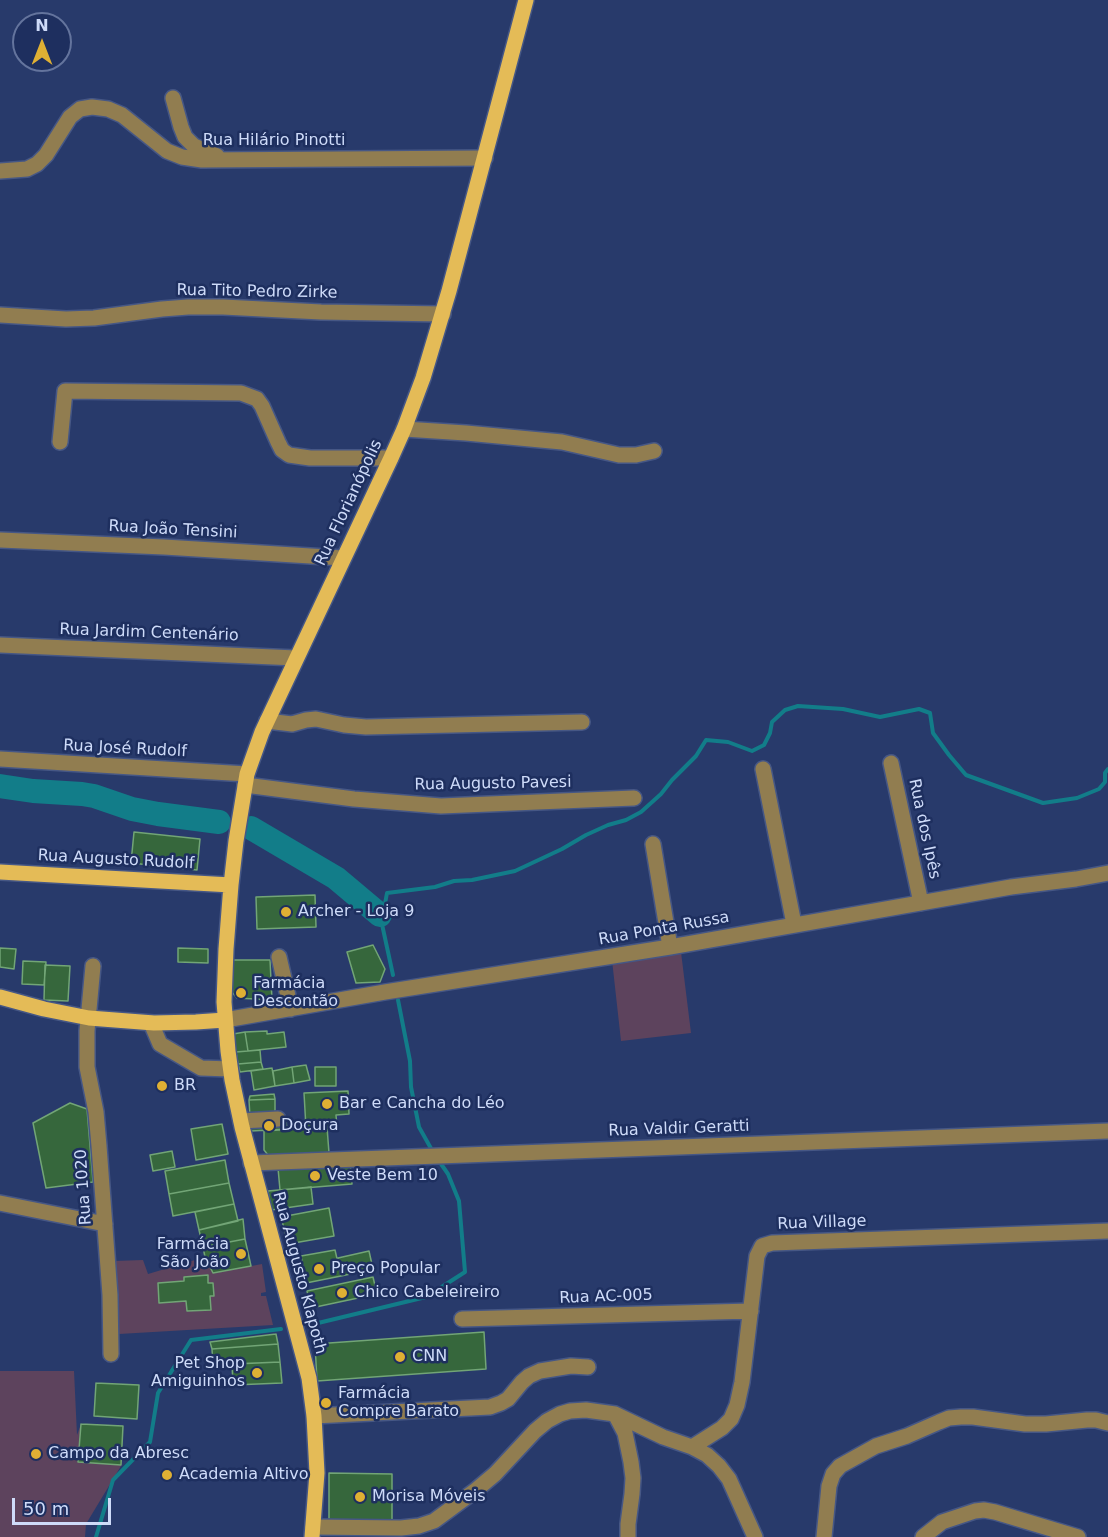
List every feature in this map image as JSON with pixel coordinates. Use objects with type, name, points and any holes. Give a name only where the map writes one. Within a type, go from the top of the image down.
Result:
[{"type":"main road","name":"Rua Florianópolis","points":[[225,1020],[226,949],[231,885],[246,780],[267,721],[391,458],[423,378],[443,314],[526,0]]},
{"type":"main road","name":"Rua Augusto Rudolf","points":[[0,872],[231,885]]},
{"type":"main road","points":[[0,997],[89,1018],[151,1023],[225,1020]]},
{"type":"main road","name":"Rua Augusto Klapoth","points":[[225,1020],[230,1069],[241,1121],[309,1378],[317,1473],[312,1532]]},
{"type":"street","points":[[173,98],[185,137],[194,146],[208,153],[231,160]]},
{"type":"street","name":"Rua Hilário Pinotti","points":[[0,171],[27,169],[37,165],[70,117],[80,109],[92,107],[108,109],[122,115],[167,151],[182,157],[202,160],[485,158]]},
{"type":"street","name":"Rua Tito Pedro Zirke","points":[[0,315],[66,319],[94,318],[188,307],[443,314]]},
{"type":"street","points":[[60,442],[65,391],[227,392],[241,393],[258,399],[282,450],[289,454],[310,458],[391,458]]},
{"type":"street","points":[[404,429],[562,442],[619,454],[654,451]]},
{"type":"street","name":"Rua João Tensini","points":[[0,540],[344,558]]},
{"type":"street","name":"Rua Jardim Centenário","points":[[0,645],[296,658]]},
{"type":"street","points":[[267,721],[292,724],[315,719],[366,727],[582,722]]},
{"type":"street","name":"Rua José Rudolf","points":[[0,759],[246,780]]},
{"type":"street","name":"Rua dos Ipês","points":[[891,763],[921,903]]},
{"type":"street","points":[[763,769],[794,924]]},
{"type":"street","name":"Rua Augusto Pavesi","points":[[246,780],[354,799],[441,806],[634,798]]},
{"type":"street","points":[[653,844],[670,947]]},
{"type":"street","name":"Rua Ponta Russa","points":[[225,1020],[408,988],[670,947],[1011,887],[1108,873]]},
{"type":"street","points":[[279,957],[291,1008]]},
{"type":"street","name":"Rua 1020","points":[[93,966],[87,1067],[98,1135],[110,1295],[111,1354]]},
{"type":"street","points":[[151,1023],[160,1044],[201,1068],[230,1069]]},
{"type":"street","points":[[241,1121],[278,1119]]},
{"type":"street","name":"Rua Valdir Geratti","points":[[251,1163],[1108,1131]]},
{"type":"street","points":[[0,1203],[105,1224]]},
{"type":"street","name":"Rua Village","points":[[692,1447],[722,1428],[731,1419],[737,1406],[757,1256],[762,1246],[772,1243],[1108,1231]]},
{"type":"street","name":"Rua AC-005","points":[[462,1319],[751,1311]]},
{"type":"street","points":[[314,1416],[490,1407],[508,1399],[522,1382],[540,1371],[571,1366],[588,1367]]},
{"type":"street","points":[[312,1532],[393,1529],[419,1526],[434,1521],[495,1474],[547,1421],[570,1411],[586,1410],[615,1414],[707,1455],[729,1479],[755,1537]]},
{"type":"street","points":[[615,1414],[625,1433],[632,1462],[628,1537]]},
{"type":"street","points":[[824,1537],[829,1486],[833,1474],[852,1458],[876,1446],[949,1418],[973,1417],[1025,1424],[1087,1420],[1108,1423]]},
{"type":"street","points":[[923,1537],[942,1522],[984,1510],[1078,1537]]},
{"type":"shaded area","points":[[681,952],[691,1033],[621,1041],[612,960]]},
{"type":"shaded area","points":[[205,1257],[214,1273],[262,1264],[266,1292],[261,1293],[261,1296],[266,1296],[273,1325],[119,1334],[114,1261],[143,1260],[148,1274]]},
{"type":"shaded area","name":"Campo da Abresc","points":[[0,1371],[74,1371],[77,1435],[81,1424],[123,1426],[121,1466],[86,1524],[85,1537],[0,1537]]},
{"type":"building","points":[[134,832],[200,839],[197,870],[131,863]]},
{"type":"building","name":"Archer - Loja 9","points":[[315,895],[316,927],[257,929],[256,897]]},
{"type":"building","points":[[373,945],[385,969],[380,982],[356,983],[347,952]]},
{"type":"building","points":[[0,948],[16,949],[14,969],[0,967]]},
{"type":"building","points":[[178,948],[208,949],[208,963],[178,962]]},
{"type":"building","points":[[232,960],[270,960],[272,1000],[237,998],[230,990]]},
{"type":"building","points":[[23,961],[46,962],[44,985],[22,984]]},
{"type":"building","points":[[45,965],[70,966],[68,1001],[44,1000]]},
{"type":"building","points":[[267,1031],[267,1034],[284,1032],[286,1047],[248,1051],[245,1032]]},
{"type":"building","points":[[245,1032],[248,1051],[236,1052],[233,1034]]},
{"type":"building","points":[[260,1050],[261,1062],[238,1064],[236,1052]]},
{"type":"building","points":[[261,1062],[263,1069],[240,1072],[238,1064]]},
{"type":"building","points":[[306,1065],[310,1080],[294,1083],[292,1067]]},
{"type":"building","points":[[292,1067],[294,1083],[275,1086],[273,1071]]},
{"type":"building","points":[[315,1067],[336,1067],[336,1086],[315,1086]]},
{"type":"building","points":[[272,1068],[275,1086],[254,1090],[251,1071]]},
{"type":"building","name":"Bar e Cancha do Léo","points":[[348,1091],[349,1114],[336,1115],[337,1127],[306,1128],[304,1093]]},
{"type":"building","points":[[274,1094],[275,1099],[249,1100],[250,1096]]},
{"type":"building","points":[[275,1099],[275,1116],[250,1117],[249,1100]]},
{"type":"building","points":[[70,1103],[87,1109],[93,1182],[46,1188],[33,1123]]},
{"type":"building","name":"Doçura","points":[[286,1122],[287,1129],[251,1131],[251,1123]]},
{"type":"building","points":[[222,1124],[228,1154],[196,1160],[191,1129]]},
{"type":"building","points":[[327,1127],[329,1153],[268,1155],[264,1150],[264,1131]]},
{"type":"building","points":[[172,1151],[175,1167],[153,1171],[150,1155]]},
{"type":"building","points":[[225,1160],[229,1183],[169,1194],[165,1171]]},
{"type":"building","name":"Veste Bem 10","points":[[350,1162],[352,1184],[280,1190],[278,1168]]},
{"type":"building","points":[[229,1183],[234,1204],[173,1216],[169,1194]]},
{"type":"building","points":[[311,1187],[313,1204],[271,1210],[268,1191]]},
{"type":"building","points":[[234,1204],[238,1221],[199,1230],[195,1212]]},
{"type":"building","points":[[329,1208],[334,1236],[288,1244],[281,1217]]},
{"type":"building","points":[[243,1219],[245,1239],[203,1247],[199,1230]]},
{"type":"building","points":[[245,1239],[251,1266],[213,1273],[203,1247]]},
{"type":"building","points":[[335,1250],[341,1276],[306,1283],[301,1256]]},
{"type":"building","points":[[369,1251],[373,1269],[341,1276],[338,1258]]},
{"type":"building","points":[[208,1275],[208,1283],[213,1283],[214,1296],[210,1296],[211,1310],[187,1311],[186,1301],[159,1303],[158,1283],[184,1281],[184,1277]]},
{"type":"building","name":"Chico Cabeleireiro","points":[[373,1277],[377,1294],[311,1308],[307,1291]]},
{"type":"building","name":"CNN","points":[[484,1332],[486,1369],[317,1381],[315,1344]]},
{"type":"building","points":[[276,1334],[278,1344],[212,1349],[210,1342]]},
{"type":"building","points":[[278,1344],[280,1362],[213,1365],[212,1349]]},
{"type":"building","name":"Pet Shop Amiguinhos","points":[[280,1362],[282,1383],[233,1385],[232,1364]]},
{"type":"building","points":[[96,1383],[139,1385],[137,1419],[94,1416]]},
{"type":"building","points":[[81,1424],[123,1426],[121,1465],[78,1462]]},
{"type":"building","name":"Morisa Móveis","points":[[329,1473],[392,1474],[392,1521],[329,1520]]},
{"type":"waterway","points":[[393,975],[380,915],[384,909],[387,893],[435,887],[454,881],[472,880],[515,871],[586,835],[641,812],[696,756],[706,740],[728,742],[752,751],[764,745],[772,722],[785,710],[798,706],[843,709],[880,717],[919,709],[930,713],[933,733],[966,775],[1043,803],[1077,798],[1099,789],[1105,782],[1105,773],[1108,769]]},
{"type":"waterway","points":[[0,786],[82,794],[132,809],[219,822]]},
{"type":"waterway","points":[[251,828],[336,878],[380,915]]},
{"type":"waterway","points":[[398,1000],[410,1061],[411,1087],[419,1127],[433,1152]]},
{"type":"waterway","points":[[314,1324],[426,1297],[465,1272],[459,1201],[448,1174],[439,1161]]},
{"type":"waterway","points":[[96,1537],[113,1480],[150,1442],[158,1393],[191,1340],[281,1329]]},
{"type":"place","name":"Archer - Loja 9","points":[[286,912]]},
{"type":"place","name":"Farmácia Descontão","points":[[241,993]]},
{"type":"place","name":"BR","points":[[162,1086]]},
{"type":"place","name":"Bar e Cancha do Léo","points":[[327,1104]]},
{"type":"place","name":"Doçura","points":[[269,1126]]},
{"type":"place","name":"Veste Bem 10","points":[[315,1176]]},
{"type":"place","name":"Farmácia São João","points":[[241,1254]]},
{"type":"place","name":"Preço Popular","points":[[319,1269]]},
{"type":"place","name":"Chico Cabeleireiro","points":[[342,1293]]},
{"type":"place","name":"CNN","points":[[400,1357]]},
{"type":"place","name":"Pet Shop Amiguinhos","points":[[257,1373]]},
{"type":"place","name":"Farmácia Compre Barato","points":[[326,1403]]},
{"type":"place","name":"Campo da Abresc","points":[[36,1454]]},
{"type":"place","name":"Academia Altivo","points":[[167,1475]]},
{"type":"place","name":"Morisa Móveis","points":[[360,1497]]}]
